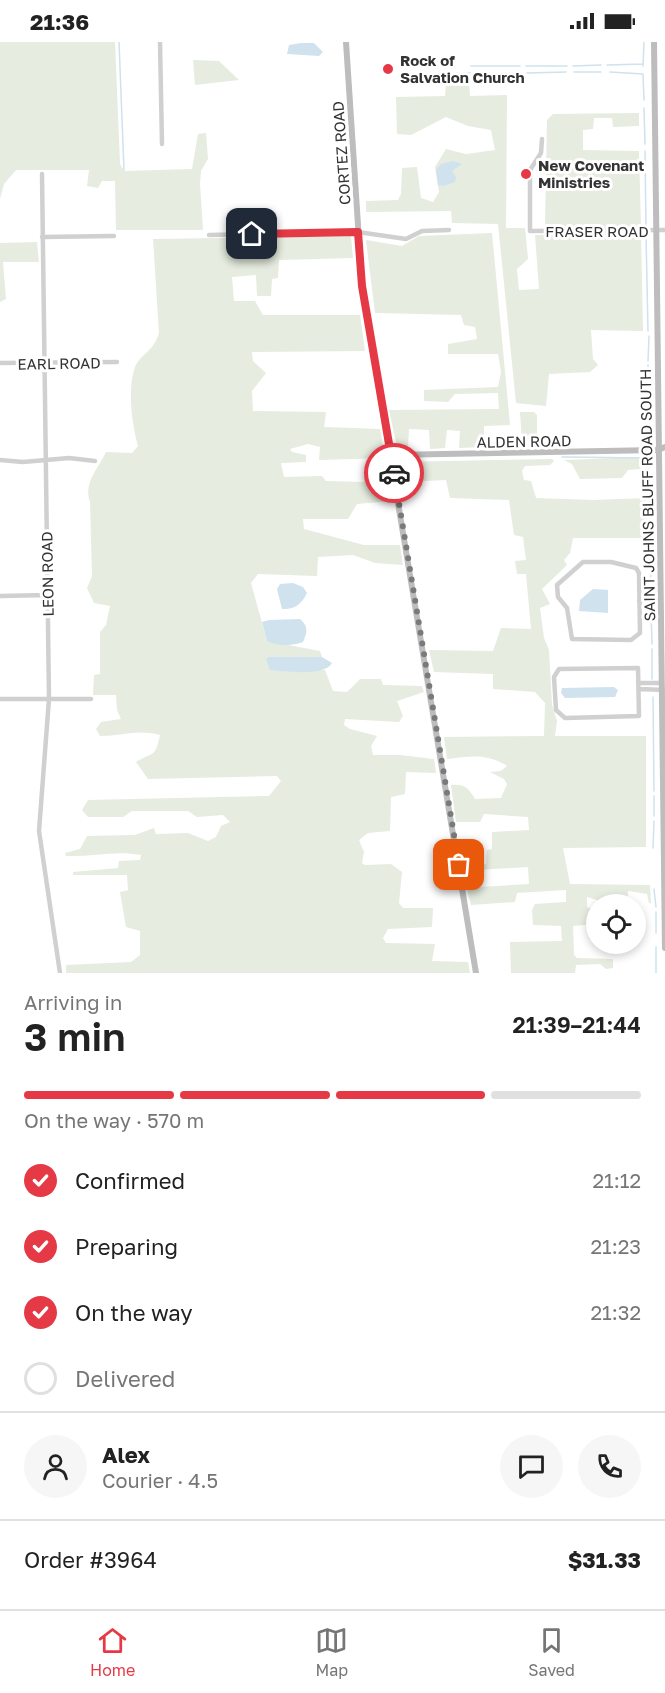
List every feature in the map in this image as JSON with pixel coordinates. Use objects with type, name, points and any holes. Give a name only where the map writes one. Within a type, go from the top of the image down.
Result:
[{"type":"street","points":[[160,42],[162,144]]},
{"type":"street","name":"CORTEZ ROAD","points":[[346,42],[362,286],[476,973]]},
{"type":"street","name":"SAINT JOHNS BLUFF ROAD SOUTH","points":[[654,42],[655,231],[663,450],[660,601],[665,948]]},
{"type":"street","name":"FRASER ROAD","points":[[542,139],[541,153],[530,170],[530,231],[665,230]]},
{"type":"street","name":"LEON ROAD","points":[[42,174],[49,699],[39,831],[60,973]]},
{"type":"street","points":[[209,235],[358,232],[406,239],[422,231],[449,230]]},
{"type":"street","points":[[42,237],[114,236]]},
{"type":"street","name":"EARL ROAD","points":[[0,363],[117,362]]},
{"type":"street","name":"ALDEN ROAD","points":[[391,455],[663,450]]},
{"type":"street","points":[[0,460],[69,458],[95,461]]},
{"type":"street","points":[[583,562],[632,565],[639,573],[639,601],[640,633],[637,637],[631,640],[577,640],[569,634],[567,608],[558,597],[556,585],[583,562]]},
{"type":"street","points":[[0,596],[48,595]]},
{"type":"street","points":[[639,601],[660,601]]},
{"type":"street","points":[[638,668],[638,686],[639,716],[565,718],[556,710],[554,677],[559,669],[638,668]]},
{"type":"street","points":[[638,686],[663,688]]},
{"type":"street","points":[[0,699],[91,699]]},
{"type":"shaded area","points":[[0,42],[115,42],[120,164],[124,171],[192,169],[198,134],[206,133],[208,159],[201,171],[200,184],[203,230],[116,230],[115,181],[102,181],[98,188],[87,186],[89,170],[16,170],[4,184],[0,199]]},
{"type":"shaded area","points":[[193,60],[219,61],[239,80],[195,85]]},
{"type":"shaded area","points":[[446,83],[469,83],[470,96],[507,95],[506,228],[525,228],[528,259],[517,269],[519,290],[539,289],[535,235],[641,233],[643,331],[591,330],[593,359],[598,365],[590,372],[549,374],[546,406],[516,403],[498,224],[452,223],[451,211],[366,212],[366,201],[398,200],[401,194],[402,168],[417,167],[421,198],[433,202],[439,192],[435,167],[446,149],[466,154],[495,150],[491,130],[468,126],[446,117],[411,135],[397,134],[396,97],[445,96]]},
{"type":"shaded area","points":[[639,113],[639,126],[613,127],[612,118],[594,118],[593,129],[583,130],[583,150],[639,151],[641,228],[545,228],[547,120],[553,114]]},
{"type":"shaded area","points":[[492,233],[510,425],[484,426],[484,447],[459,448],[460,431],[447,430],[445,448],[430,449],[429,430],[409,429],[408,448],[397,447],[389,410],[499,409],[498,393],[455,394],[448,402],[424,401],[424,390],[498,387],[501,372],[498,354],[448,354],[448,344],[477,339],[475,327],[464,325],[461,315],[375,313],[366,240],[402,246],[419,236]]},
{"type":"shaded area","points":[[351,236],[353,258],[279,260],[278,278],[272,279],[271,296],[257,296],[256,275],[232,277],[234,301],[255,301],[263,315],[360,315],[365,351],[252,352],[253,361],[266,373],[252,391],[253,411],[326,412],[324,427],[380,429],[385,458],[319,460],[320,447],[308,444],[290,449],[292,452],[306,455],[306,462],[281,463],[284,477],[322,476],[326,481],[364,482],[366,468],[386,468],[391,501],[357,504],[348,519],[303,519],[304,529],[364,545],[400,545],[403,565],[375,563],[353,555],[318,557],[317,576],[258,574],[251,583],[267,641],[320,651],[322,657],[269,657],[270,670],[325,670],[333,691],[347,692],[360,679],[381,679],[383,685],[422,686],[424,692],[397,701],[403,716],[399,722],[345,719],[344,725],[350,729],[377,736],[371,746],[373,755],[434,759],[436,773],[406,772],[405,794],[391,797],[390,831],[368,833],[359,840],[364,852],[362,863],[365,865],[391,864],[402,872],[399,903],[403,908],[433,908],[432,927],[388,929],[383,938],[386,943],[435,944],[432,961],[468,962],[470,973],[66,973],[66,965],[131,962],[140,955],[140,931],[126,927],[120,892],[128,890],[127,875],[73,875],[73,872],[118,868],[119,861],[140,860],[141,855],[122,853],[66,856],[65,853],[80,849],[87,836],[135,835],[154,828],[156,834],[188,833],[208,841],[216,837],[221,826],[230,822],[223,815],[197,817],[188,811],[132,811],[123,817],[88,817],[82,810],[88,800],[269,796],[281,781],[277,776],[148,779],[136,762],[155,751],[160,735],[137,733],[100,736],[96,729],[101,722],[121,719],[117,710],[116,695],[93,695],[94,675],[100,674],[100,632],[106,625],[110,606],[94,603],[87,588],[92,576],[88,489],[92,476],[106,452],[132,453],[138,446],[131,407],[131,386],[135,367],[154,345],[159,333],[153,239]]},
{"type":"shaded area","points":[[37,242],[39,262],[3,262],[6,299],[0,302],[0,243]]},
{"type":"shaded area","points":[[520,412],[534,412],[537,415],[537,434],[522,443]]},
{"type":"shaded area","points":[[642,457],[644,459],[640,469],[628,470],[622,478],[580,479],[572,464],[564,460]]},
{"type":"shaded area","points":[[552,459],[554,461],[550,465],[525,466],[522,471],[524,480],[531,481],[536,498],[593,500],[647,498],[647,538],[573,538],[570,553],[564,560],[567,565],[542,589],[550,604],[540,608],[544,638],[549,650],[552,705],[557,721],[555,736],[646,736],[646,847],[563,848],[570,884],[650,885],[651,903],[649,903],[647,894],[628,891],[628,894],[586,894],[586,925],[573,926],[574,955],[577,958],[613,959],[613,968],[606,969],[600,964],[576,965],[575,973],[511,973],[510,942],[562,941],[561,926],[533,925],[532,910],[535,904],[566,902],[566,890],[517,893],[515,902],[471,905],[464,876],[478,876],[479,887],[529,884],[528,867],[476,870],[477,866],[486,864],[487,850],[492,849],[492,832],[529,830],[528,817],[484,814],[480,822],[456,822],[451,785],[465,787],[475,799],[501,798],[507,784],[504,779],[490,772],[501,771],[507,766],[485,757],[447,759],[444,737],[544,736],[545,703],[535,692],[493,689],[493,674],[434,672],[429,650],[493,651],[501,628],[531,629],[526,574],[517,574],[515,561],[526,560],[523,537],[514,535],[509,500],[450,498],[446,480],[402,482],[399,462]]},
{"type":"water","points":[[314,43],[323,52],[319,56],[287,54],[289,45]]},
{"type":"water","points":[[453,161],[462,164],[452,171],[456,177],[455,182],[444,186],[438,185],[436,170],[441,164]]},
{"type":"water","points":[[293,583],[303,587],[307,593],[297,606],[282,609],[277,589],[280,584]]},
{"type":"water","points":[[593,589],[608,590],[608,613],[579,611],[580,600]]},
{"type":"water","points":[[300,619],[306,630],[303,642],[285,645],[267,641],[262,622]]},
{"type":"water","points":[[269,657],[322,657],[332,663],[328,667],[313,672],[270,670],[266,659]]},
{"type":"water","points":[[614,687],[618,690],[615,697],[565,698],[561,693],[562,688]]},
{"type":"waterway","points":[[119,42],[124,170]]},
{"type":"waterway","points":[[643,66],[644,42]]},
{"type":"waterway","points":[[607,65],[643,64]]},
{"type":"waterway","points":[[573,66],[601,65]]},
{"type":"waterway","points":[[471,66],[520,66]]},
{"type":"waterway","points":[[526,66],[567,66]]},
{"type":"waterway","points":[[527,73],[566,72]]},
{"type":"waterway","points":[[574,72],[601,72]]},
{"type":"waterway","points":[[610,72],[643,74]]},
{"type":"waterway","points":[[447,73],[470,73]]},
{"type":"waterway","points":[[477,73],[520,73]]},
{"type":"waterway","points":[[643,74],[644,100]]},
{"type":"waterway","points":[[644,108],[645,144]]},
{"type":"waterway","points":[[645,151],[646,227]]},
{"type":"waterway","points":[[646,234],[648,331]]},
{"type":"waterway","points":[[648,361],[649,336]]},
{"type":"waterway","points":[[648,365],[648,373]]},
{"type":"waterway","points":[[648,400],[649,444]]},
{"type":"waterway","points":[[562,457],[647,458]]},
{"type":"waterway","points":[[648,457],[650,489]]},
{"type":"waterway","points":[[650,496],[651,594]]},
{"type":"waterway","points":[[651,609],[652,644]]},
{"type":"waterway","points":[[652,649],[652,679]]},
{"type":"waterway","points":[[653,697],[654,791]]},
{"type":"waterway","points":[[654,796],[654,816]]},
{"type":"waterway","points":[[653,848],[654,821]]},
{"type":"waterway","points":[[654,889],[656,907]]},
{"type":"waterway","points":[[656,912],[656,933]]},
{"type":"waterway","points":[[656,947],[656,973]]},
{"type":"way so far","points":[[394,473],[459,865]]},
{"type":"place","name":"Rock of Salvation Church","points":[[388,69]]},
{"type":"place","name":"New Covenant Ministries","points":[[526,174]]},
{"type":"route","points":[[252,234],[358,232],[362,286],[394,473]]}]
